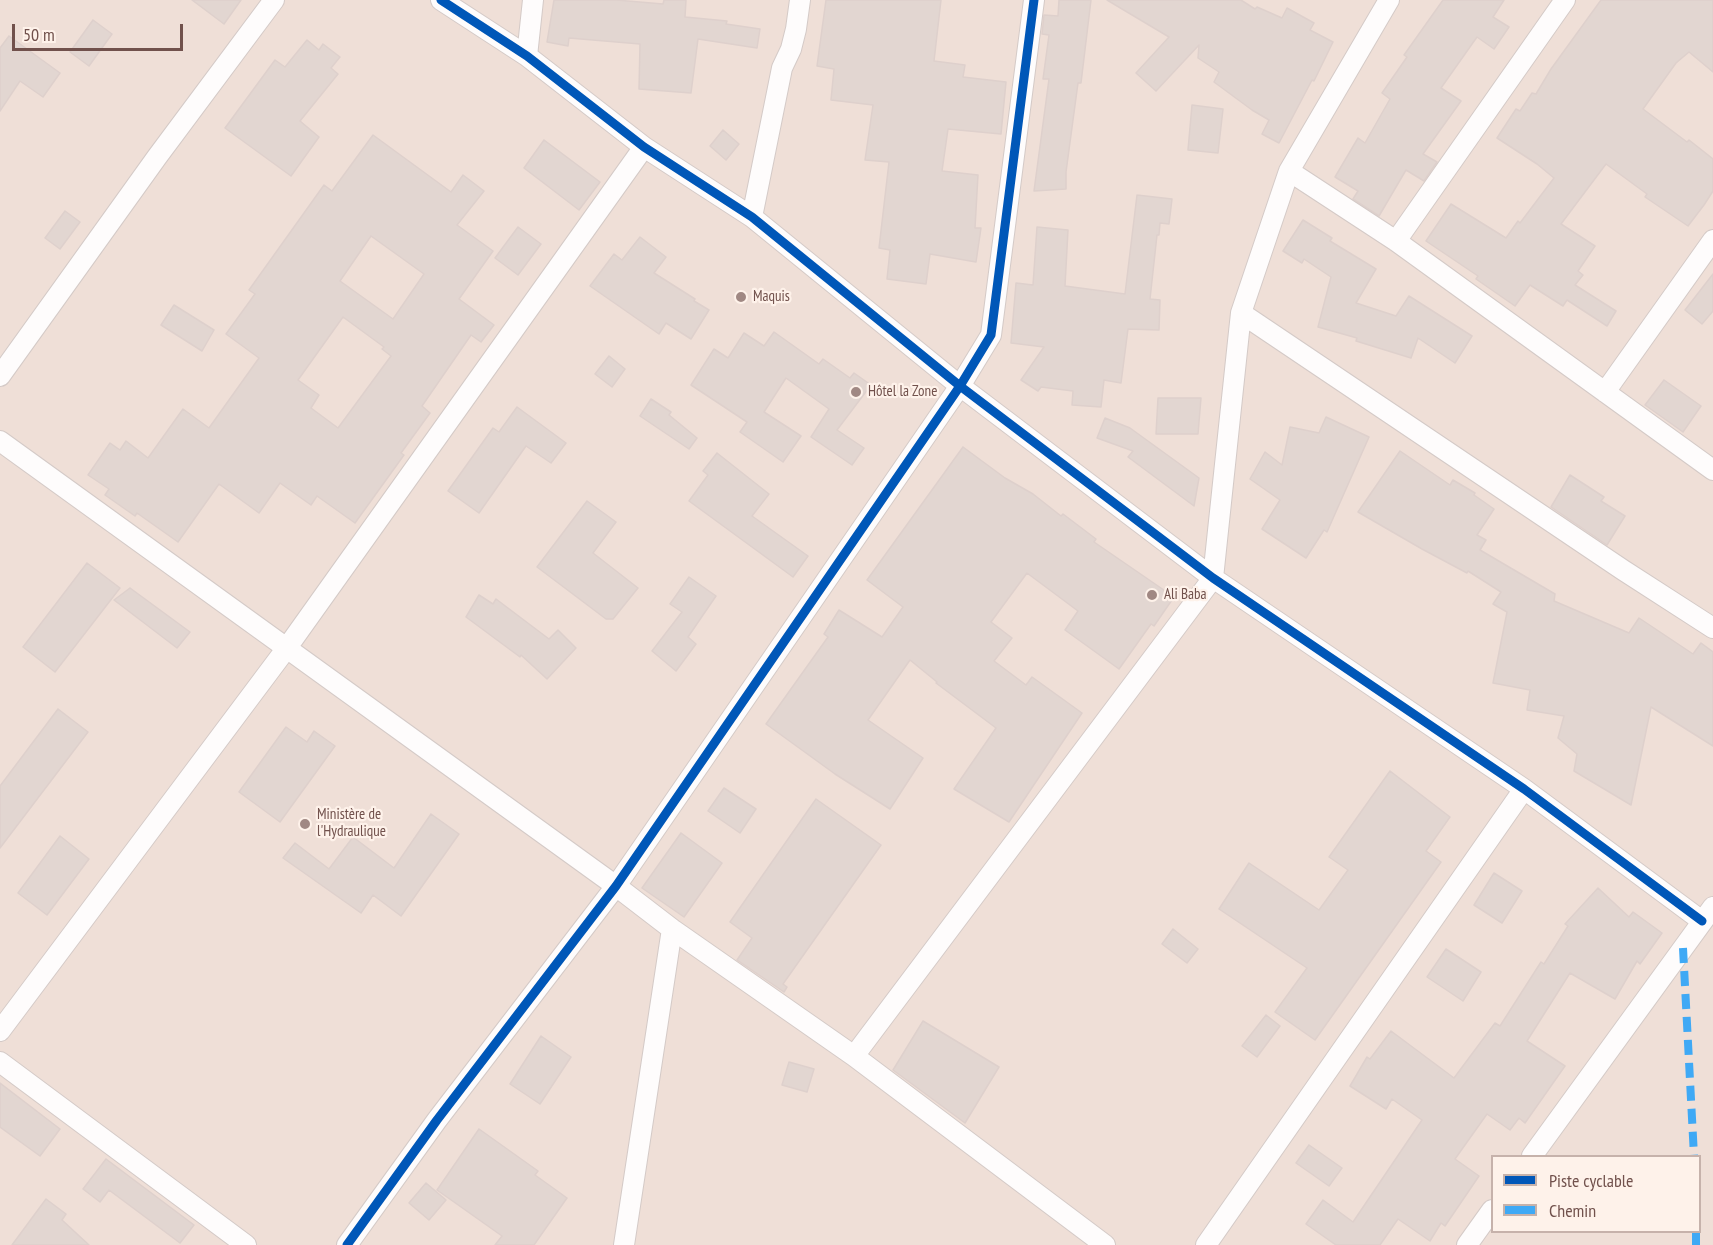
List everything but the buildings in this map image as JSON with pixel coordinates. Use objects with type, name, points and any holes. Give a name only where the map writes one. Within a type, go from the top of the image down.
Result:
[{"type":"street","points":[[0,376],[157,157],[274,0]]},
{"type":"street","points":[[441,0],[527,56],[644,147],[752,217],[960,386],[1213,578],[1708,914],[1533,1155]]},
{"type":"street","points":[[527,56],[533,0]]},
{"type":"street","points":[[752,217],[782,68],[791,50],[800,0]]},
{"type":"street","points":[[347,1245],[438,1120],[616,885],[960,386],[991,335],[1034,0]]},
{"type":"street","points":[[1396,242],[1565,0]]},
{"type":"street","points":[[854,1056],[1213,578],[1241,313],[1289,171],[1382,2]]},
{"type":"street","points":[[0,1031],[286,649],[644,147]]},
{"type":"street","points":[[1289,171],[1396,242],[1713,470]]},
{"type":"street","points":[[1605,392],[1713,240]]},
{"type":"street","points":[[1241,313],[1713,628]]},
{"type":"street","points":[[0,441],[616,885],[672,929],[854,1056],[1105,1245]]},
{"type":"street","points":[[1206,1245],[1524,789]]},
{"type":"street","points":[[624,1245],[672,929]]},
{"type":"street","points":[[0,1062],[240,1244]]},
{"type":"street","points":[[1467,1245],[1491,1211]]},
{"type":"shaded area","points":[[0,0],[1713,0],[1713,1245],[0,1245]]},
{"type":"marked path","points":[[1683,948],[1694,1155]]},
{"type":"marked path","points":[[1696,1233],[1696,1245]]},
{"type":"cycle path","points":[[441,0],[527,56],[644,147],[752,217],[960,386],[1213,578],[1524,789],[1702,921]]},
{"type":"cycle path","points":[[347,1245],[437,1120],[616,886],[960,386],[991,335],[1034,0]]},
{"type":"place","name":"Maquis","points":[[741,297]]},
{"type":"place","name":"Hôtel la Zone","points":[[856,392]]},
{"type":"place","name":"Ali Baba","points":[[1152,595]]},
{"type":"place","name":"Ministère de l'Hydraulique","points":[[305,824]]}]
